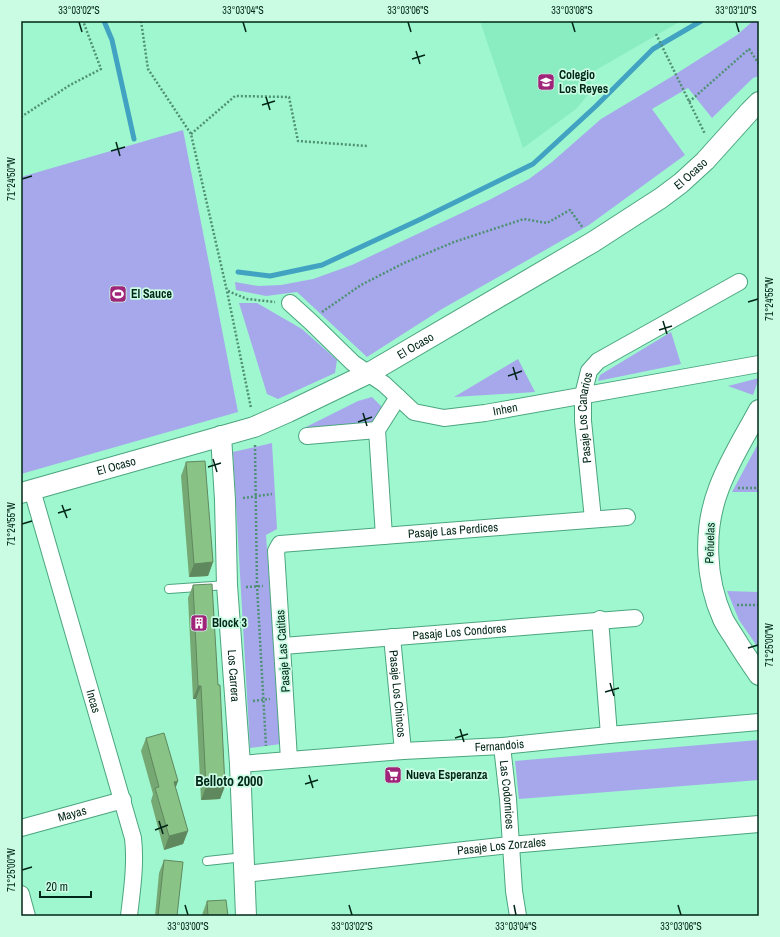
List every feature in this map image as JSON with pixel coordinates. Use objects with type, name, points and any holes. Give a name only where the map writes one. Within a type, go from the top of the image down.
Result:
[{"type":"street","name":"El Ocaso","points":[[27,491],[254,426],[288,412],[368,373],[593,242],[671,190],[705,161],[759,102]]},
{"type":"street","name":"Pasaje Los Canarios","points":[[593,519],[583,421],[583,395],[589,371],[598,361],[739,282]]},
{"type":"street","name":"Inhen","points":[[290,303],[353,363],[384,384],[414,412],[444,418],[485,413],[759,364]]},
{"type":"street","points":[[384,536],[377,430],[398,397]]},
{"type":"street","name":"Peñuelas","points":[[757,667],[723,619],[713,591],[708,560],[711,515],[717,492],[732,458],[759,410]]},
{"type":"street","points":[[307,436],[377,430]]},
{"type":"street","name":"Los Carrera","points":[[221,436],[225,500],[227,587],[240,764],[246,916]]},
{"type":"street","name":"Incas","points":[[27,491],[123,800],[133,838],[135,852],[134,875],[129,916]]},
{"type":"street","name":"Pasaje Las Perdices","points":[[280,544],[627,517]]},
{"type":"street","name":"Pasaje Las Catitas","points":[[280,544],[276,551],[290,759]]},
{"type":"street","name":"Pasaje Los Condores","points":[[283,646],[635,618]]},
{"type":"street","points":[[600,620],[609,735]]},
{"type":"street","name":"Pasaje Los Chincos","points":[[392,637],[403,751]]},
{"type":"street","name":"Fernandois","points":[[240,764],[403,751],[502,746],[759,722]]},
{"type":"street","name":"Las Codornices","points":[[502,746],[508,799],[514,891],[518,916]]},
{"type":"street","name":"Mayas","points":[[21,828],[123,800]]},
{"type":"street","name":"Pasaje Los Zorzales","points":[[244,865],[759,824]]},
{"type":"street","points":[[21,894],[27,916]]},
{"type":"lane","points":[[169,588],[227,587]]},
{"type":"lane","points":[[207,861],[244,865]]},
{"type":"path","points":[[21,117],[70,85],[101,69],[83,21]]},
{"type":"path","points":[[141,21],[148,69],[191,134],[227,291],[254,426],[257,586],[262,700],[267,761]]},
{"type":"path","points":[[656,34],[713,151]]},
{"type":"path","points":[[689,102],[749,49],[759,64]]},
{"type":"path","points":[[191,134],[235,96],[289,97],[298,141],[367,146]]},
{"type":"path","points":[[311,322],[328,307],[361,285],[404,263],[454,242],[524,218],[546,223],[570,210],[593,242]]},
{"type":"path","points":[[227,291],[247,299],[290,303]]},
{"type":"path","points":[[747,488],[759,488]]},
{"type":"path","points":[[225,500],[272,494]]},
{"type":"path","points":[[227,587],[279,584]]},
{"type":"path","points":[[235,703],[286,697]]},
{"type":"shaded area","name":"Colegio Los Reyes","points":[[480,21],[681,21],[589,74],[592,90],[576,109],[523,148]]},
{"type":"shaded area","points":[[753,21],[759,21],[759,76],[753,78],[712,118],[688,88],[652,109],[685,155],[589,225],[442,309],[367,357],[297,292],[266,296],[236,290],[235,282],[258,286],[281,285],[313,279],[352,265],[489,200],[529,179],[552,162],[601,119],[737,35]]},
{"type":"shaded area","name":"El Sauce","points":[[183,130],[238,412],[21,474],[21,177]]},
{"type":"shaded area","points":[[239,303],[257,303],[302,329],[337,360],[335,373],[278,399],[267,394]]},
{"type":"shaded area","points":[[671,332],[681,364],[598,381],[600,375]]},
{"type":"shaded area","points":[[518,359],[535,392],[454,397]]},
{"type":"shaded area","points":[[759,378],[753,395],[728,386]]},
{"type":"shaded area","points":[[372,397],[386,411],[377,423],[304,428],[358,401]]},
{"type":"shaded area","points":[[759,442],[759,492],[732,492]]},
{"type":"shaded area","points":[[272,443],[277,529],[266,535],[281,744],[250,748],[233,452]]},
{"type":"shaded area","points":[[727,591],[759,592],[759,649],[739,620]]},
{"type":"shaded area","points":[[758,740],[759,780],[519,799],[515,761]]},
{"type":"building","points":[[205,461],[213,562],[194,564],[186,462]]},
{"type":"building","points":[[212,584],[218,685],[220,685],[225,786],[206,787],[201,686],[198,686],[193,585]]},
{"type":"building","points":[[164,733],[178,781],[174,782],[188,831],[169,836],[155,788],[159,787],[146,738]]},
{"type":"building","points":[[164,860],[183,862],[177,916],[158,916]]},
{"type":"building","points":[[226,900],[228,916],[208,916],[207,901]]},
{"type":"waterway","points":[[104,21],[112,40],[134,139]]},
{"type":"waterway","points":[[238,272],[270,276],[322,265],[421,219],[533,164],[596,106],[653,49],[701,21]]},
{"type":"place","name":"Colegio Los Reyes","points":[[546,82]]},
{"type":"place","name":"El Sauce","points":[[118,294]]},
{"type":"place","name":"Block 3","points":[[199,623]]},
{"type":"place","name":"Nueva Esperanza","points":[[393,775]]},
{"type":"district","name":"Belloto 2000","points":[[229,781]]}]
